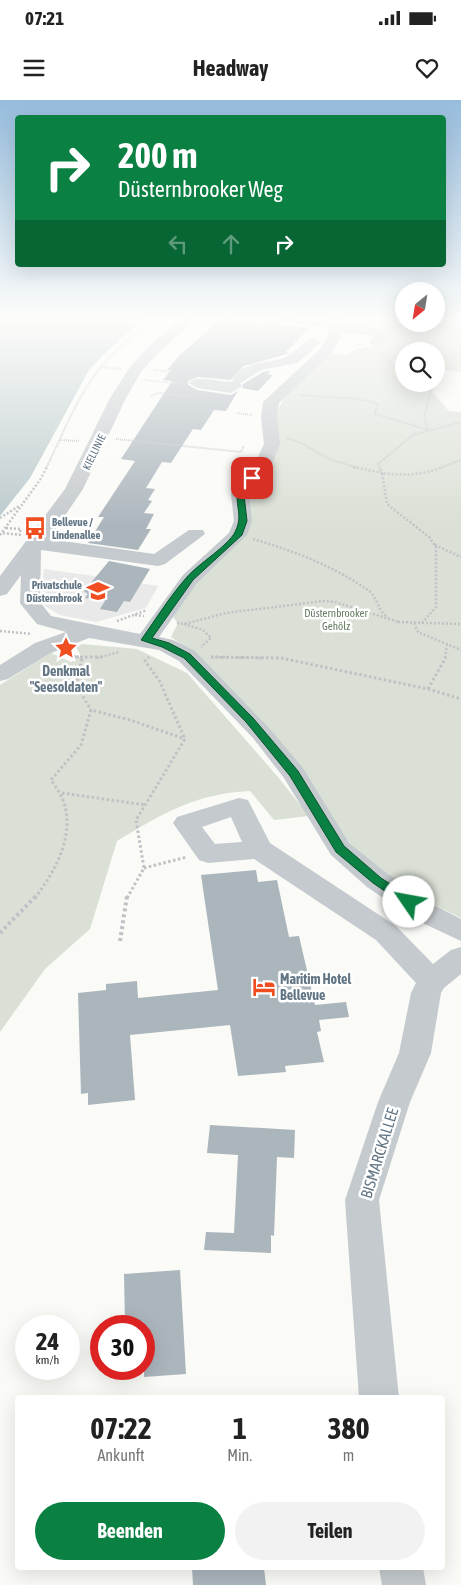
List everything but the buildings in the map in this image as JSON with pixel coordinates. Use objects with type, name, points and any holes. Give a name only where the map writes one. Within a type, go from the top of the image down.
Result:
[{"type":"street","name":"KIELLINIE","points":[[0,590],[28,540],[65,504],[102,437],[124,387]]},
{"type":"street","points":[[195,388],[232,387]]},
{"type":"street","points":[[156,642],[167,612],[190,579],[238,535],[243,521],[240,495],[242,486],[261,469],[272,444],[269,417],[271,402],[286,387]]},
{"type":"street","points":[[196,534],[158,560],[28,540],[30,603],[44,620],[88,632],[156,642],[188,655],[243,714],[294,774],[340,849],[377,880],[426,913],[461,931]]},
{"type":"street","points":[[0,674],[43,648],[88,632]]},
{"type":"street","points":[[259,849],[208,854],[186,823],[238,806],[259,849],[386,933],[405,950],[420,971],[433,980],[461,958]]},
{"type":"street","name":"BISMARCKALLEE","points":[[379,1395],[362,1200],[394,1102],[415,1053],[426,993],[433,980]]},
{"type":"street","points":[[401,1570],[404,1585]]},
{"type":"path","points":[[28,540],[1,534],[40,480],[87,387]]},
{"type":"path","points":[[191,387],[195,388]]},
{"type":"path","points":[[151,396],[158,393],[195,388]]},
{"type":"path","points":[[429,430],[424,417],[430,392]]},
{"type":"path","points":[[280,394],[359,399],[378,404],[374,414],[429,430]]},
{"type":"path","points":[[422,623],[436,607],[436,547],[429,537],[387,504],[382,473],[378,464],[412,435],[461,422]]},
{"type":"path","points":[[102,437],[241,452],[244,446]]},
{"type":"path","points":[[272,437],[295,438],[320,456],[350,468],[398,475],[429,473],[461,460]]},
{"type":"path","points":[[60,440],[80,441]]},
{"type":"path","points":[[0,518],[22,504]]},
{"type":"path","points":[[6,528],[21,529],[18,534],[28,540]]},
{"type":"path","points":[[238,535],[294,551],[346,577],[371,592],[382,614],[399,622]]},
{"type":"path","points":[[434,544],[461,557]]},
{"type":"path","points":[[184,624],[226,613],[323,601],[335,602],[399,622],[461,624]]},
{"type":"path","points":[[88,632],[99,625],[135,615],[162,602],[167,612],[184,624],[203,630],[211,638],[188,655]]},
{"type":"path","points":[[414,623],[418,632],[461,650]]},
{"type":"path","points":[[0,631],[33,634]]},
{"type":"path","points":[[68,655],[82,659],[109,656],[156,642]]},
{"type":"path","points":[[156,642],[145,660],[159,680],[184,739]]},
{"type":"path","points":[[428,689],[446,656],[447,645]]},
{"type":"path","points":[[188,655],[281,658],[428,689],[461,699]]},
{"type":"path","points":[[82,659],[76,685],[91,710],[130,720],[184,739]]},
{"type":"path","points":[[0,933],[25,912],[52,875],[68,829],[62,793],[51,780],[81,745],[91,710]]},
{"type":"path","points":[[120,941],[127,896],[144,868],[136,820],[184,739]]},
{"type":"path","points":[[62,793],[146,805]]},
{"type":"path","points":[[144,868],[166,861],[208,854]]},
{"type":"shaded area","points":[[0,387],[80,387],[30,478],[0,516]]},
{"type":"shaded area","name":"Privatschule Düsternbrook","points":[[44,569],[158,586],[146,608],[96,622],[60,615],[45,606],[41,596]]},
{"type":"green space","name":"Düsternbrooker Gehölz","points":[[291,387],[395,387],[395,392],[432,392],[449,411],[461,412],[461,918],[429,902],[391,876],[350,844],[186,648],[171,637],[178,623],[173,617],[197,578],[226,551],[279,408]]},
{"type":"green space","points":[[82,644],[137,649],[187,673],[278,777],[309,816],[274,820],[250,791],[230,793],[212,796],[180,807],[117,841],[90,929],[45,969],[0,1032],[0,685],[51,653],[71,662],[81,656],[76,647]]},
{"type":"place","name":"Bellevue / Lindenallee","points":[[35,528]]},
{"type":"place","name":"Privatschule Düsternbrook","points":[[98,591]]},
{"type":"place","name":"Denkmal \"Seesoldaten\"","points":[[66,648]]},
{"type":"place","name":"Maritim Hotel Bellevue","points":[[264,987]]},
{"type":"route","points":[[252,478],[242,486],[240,495],[243,521],[238,535],[190,579],[146,640],[165,645],[187,656],[261,733],[294,774],[340,849],[377,880],[409,902]]}]
